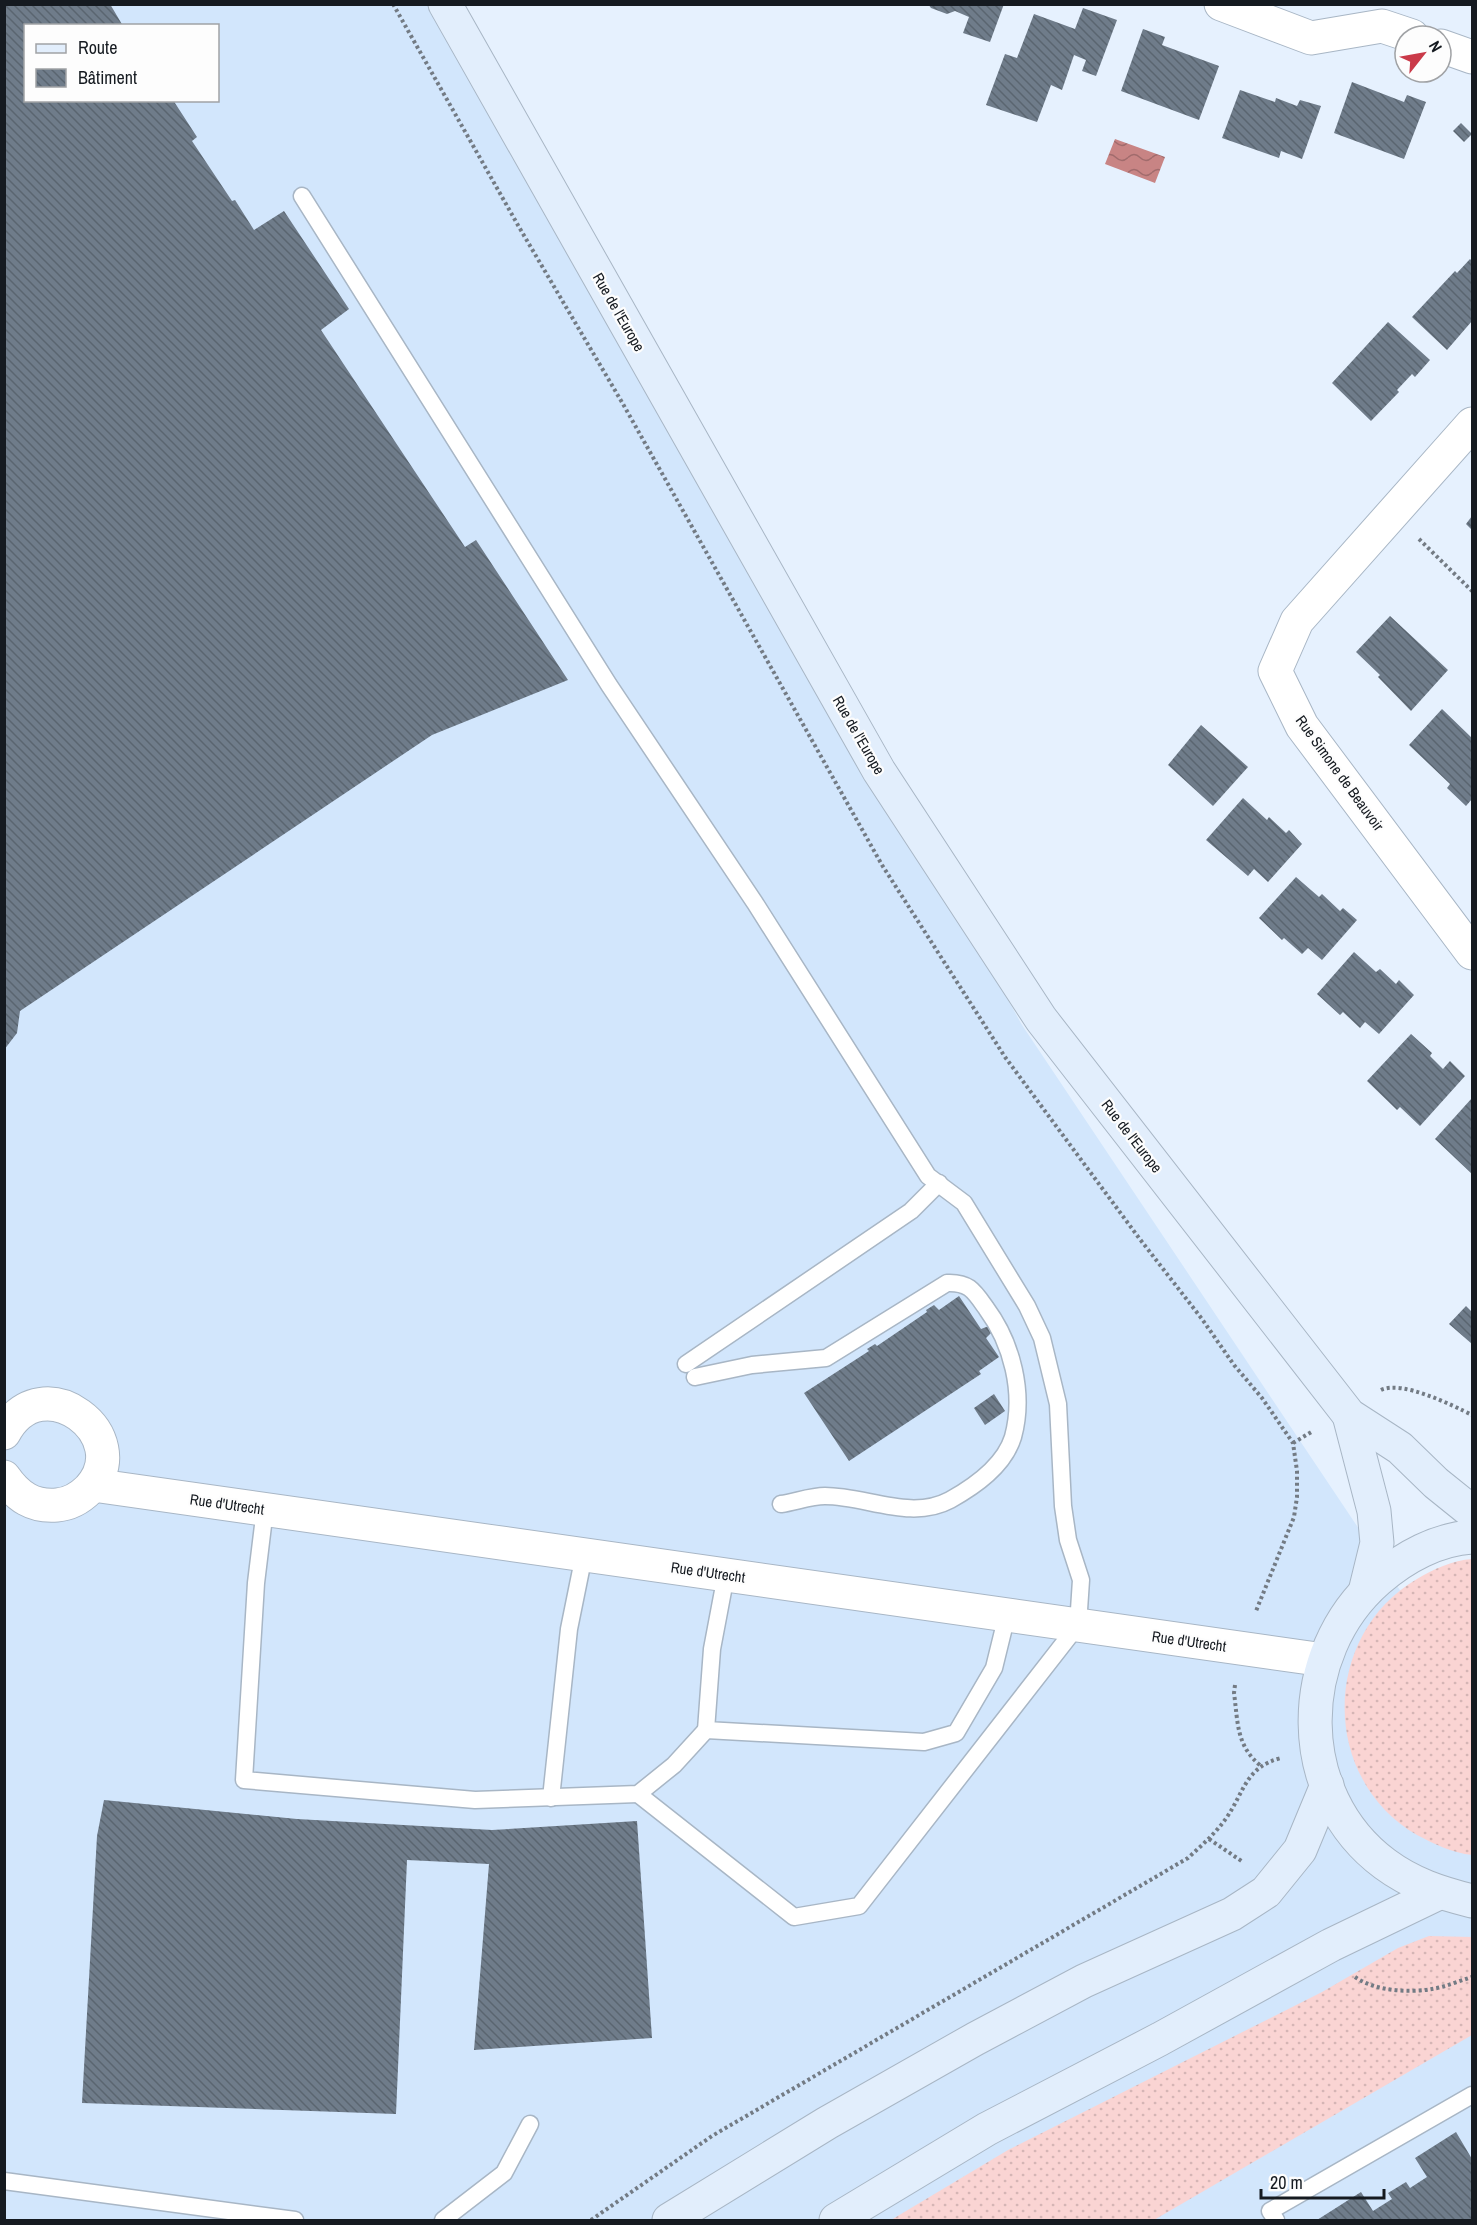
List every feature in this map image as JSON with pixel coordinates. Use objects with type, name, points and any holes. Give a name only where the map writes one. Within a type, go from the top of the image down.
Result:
[{"type":"main road","name":"Rue de l'Europe","points":[[445,4],[879,771],[1041,1019],[1349,1415],[1400,1449],[1436,1483],[1473,1512]]},
{"type":"main road","name":"Rue de l'Europe","points":[[1349,1415],[1374,1511],[1377,1543],[1365,1592]]},
{"type":"main road","points":[[1473,1536],[1427,1548],[1393,1567],[1365,1592],[1343,1620],[1324,1660],[1317,1689],[1315,1719],[1317,1749],[1327,1785],[1341,1814],[1360,1840],[1383,1862],[1410,1880],[1440,1893],[1473,1901]]},
{"type":"main road","points":[[669,2220],[826,2123],[975,2039],[1084,1981],[1232,1914],[1266,1892],[1300,1850],[1327,1785]]},
{"type":"main road","points":[[836,2220],[987,2129],[1160,2039],[1331,1945],[1440,1893]]},
{"type":"street","points":[[1221,4],[1311,38],[1382,26],[1393,30]]},
{"type":"street","points":[[1453,50],[1473,57]]},
{"type":"street","name":"Rue Simone de Beauvoir","points":[[1473,424],[1297,621],[1275,671],[1302,726],[1473,953]]},
{"type":"street","points":[[4,1433],[15,1418],[29,1409],[44,1405],[66,1407],[80,1414],[92,1425],[99,1439],[102,1455],[93,1485],[80,1497],[64,1505],[46,1506],[30,1502],[15,1492],[4,1477]]},
{"type":"street","name":"Rue d'Utrecht","points":[[93,1485],[1324,1660]]},
{"type":"lane","points":[[302,196],[609,685],[755,903],[928,1176],[964,1203],[1027,1306],[1042,1338],[1058,1404],[1063,1506],[1068,1540],[1081,1580],[1078,1625],[859,1906],[794,1917],[638,1794]]},
{"type":"lane","points":[[780,1504],[825,1496],[916,1509],[940,1505],[983,1479],[1001,1460],[1013,1438],[1017,1413],[1016,1381],[1011,1355],[997,1323],[972,1289],[959,1282],[947,1283],[826,1358],[690,1371],[911,1211],[939,1184]]},
{"type":"lane","points":[[266,1509],[256,1583],[244,1780],[475,1800],[638,1794],[674,1765],[706,1730],[712,1649],[726,1575]]},
{"type":"lane","points":[[551,1798],[569,1629],[584,1555]]},
{"type":"lane","points":[[706,1730],[924,1742],[956,1733],[994,1668],[1007,1615]]},
{"type":"lane","points":[[1276,2220],[1270,2211],[1473,2095]]},
{"type":"lane","points":[[443,2220],[504,2173],[530,2124]]},
{"type":"lane","points":[[4,2181],[295,2220]]},
{"type":"path","points":[[1392,514],[1473,591]]},
{"type":"path","points":[[1442,1402],[1473,1415]]},
{"type":"path","points":[[591,2220],[712,2136],[1188,1858],[1209,1839],[1226,1819],[1252,1772],[1261,1766],[1248,1756],[1242,1744],[1234,1693],[1242,1648],[1294,1517],[1298,1497],[1293,1443]]},
{"type":"path","points":[[1350,1974],[1366,1985],[1403,1990],[1432,1989],[1473,1977]]},
{"type":"shaded area","points":[[5,5],[450,5],[1022,1025],[1472,1698],[1472,2220],[5,2220]]},
{"type":"shaded area","points":[[1472,1559],[1472,1855],[1437,1845],[1417,1835],[1385,1810],[1363,1779],[1349,1744],[1345,1707],[1349,1670],[1363,1635],[1385,1604],[1417,1579],[1430,1572],[1451,1563]]},
{"type":"shaded area","points":[[1429,1936],[1472,1937],[1472,2035],[1154,2220],[891,2220],[1008,2150],[1322,1992],[1398,1948]]},
{"type":"water","points":[[1115,139],[1165,157],[1155,183],[1105,164]]},
{"type":"building","points":[[4,4],[110,4],[122,24],[24,24],[24,102],[174,102],[197,137],[192,141],[254,230],[284,211],[349,309],[321,330],[465,547],[476,540],[568,680],[432,735],[20,1011],[17,1033],[4,1050]]},
{"type":"building","points":[[928,4],[1004,4],[990,42],[963,33],[969,17],[955,11],[947,14],[931,8]]},
{"type":"building","points":[[1083,8],[1117,20],[1096,76],[1082,71],[1086,60],[1074,55],[1062,90],[1051,85],[1037,122],[986,105],[1005,54],[1017,58],[1034,14],[1075,29]]},
{"type":"building","points":[[1143,29],[1165,37],[1162,45],[1219,66],[1199,120],[1121,91]]},
{"type":"building","points":[[1352,82],[1404,102],[1407,95],[1426,102],[1404,159],[1334,133]]},
{"type":"building","points":[[1240,90],[1275,102],[1276,98],[1297,106],[1300,100],[1321,106],[1302,159],[1281,151],[1279,158],[1222,138]]},
{"type":"building","points":[[1461,123],[1472,134],[1464,142],[1453,131]]},
{"type":"building","points":[[1470,259],[1472,261],[1472,321],[1447,350],[1412,317],[1455,271],[1457,273]]},
{"type":"building","points":[[1388,322],[1430,360],[1415,377],[1412,374],[1397,390],[1399,392],[1371,421],[1332,383]]},
{"type":"building","points":[[1472,516],[1472,530],[1466,524]]},
{"type":"building","points":[[1390,616],[1448,670],[1411,711],[1378,677],[1380,675],[1356,652]]},
{"type":"building","points":[[1442,709],[1472,738],[1472,799],[1466,806],[1447,788],[1450,784],[1409,745]]},
{"type":"building","points":[[1201,725],[1248,767],[1213,806],[1168,765]]},
{"type":"building","points":[[1243,798],[1267,820],[1269,817],[1286,833],[1289,830],[1302,844],[1268,882],[1254,869],[1248,876],[1206,840]]},
{"type":"building","points":[[1296,877],[1319,897],[1322,894],[1340,911],[1343,908],[1357,920],[1322,960],[1308,948],[1302,954],[1284,938],[1282,940],[1259,918]]},
{"type":"building","points":[[1354,952],[1376,972],[1380,969],[1396,984],[1399,980],[1414,995],[1379,1034],[1365,1022],[1360,1028],[1343,1012],[1340,1015],[1317,994]]},
{"type":"building","points":[[1411,1034],[1432,1053],[1430,1056],[1443,1069],[1450,1061],[1465,1076],[1420,1126],[1400,1107],[1397,1110],[1367,1081]]},
{"type":"building","points":[[1472,1098],[1472,1174],[1435,1139]]},
{"type":"building","points":[[959,1296],[981,1329],[989,1326],[993,1331],[986,1338],[999,1357],[979,1371],[981,1374],[849,1461],[804,1393],[869,1351],[867,1349],[875,1344],[877,1346],[927,1312],[926,1310],[934,1305],[939,1310]]},
{"type":"building","points":[[1466,1306],[1472,1312],[1472,1344],[1449,1324]]},
{"type":"building","points":[[994,1394],[1005,1411],[985,1425],[974,1408]]},
{"type":"building","points":[[104,1800],[297,1819],[492,1830],[637,1821],[652,2038],[474,2050],[489,1864],[407,1860],[396,2114],[82,2103],[97,1836]]},
{"type":"building","points":[[1456,2132],[1472,2159],[1472,2220],[1317,2220],[1361,2192],[1373,2211],[1392,2199],[1388,2193],[1406,2182],[1410,2188],[1427,2177],[1415,2158]]}]
